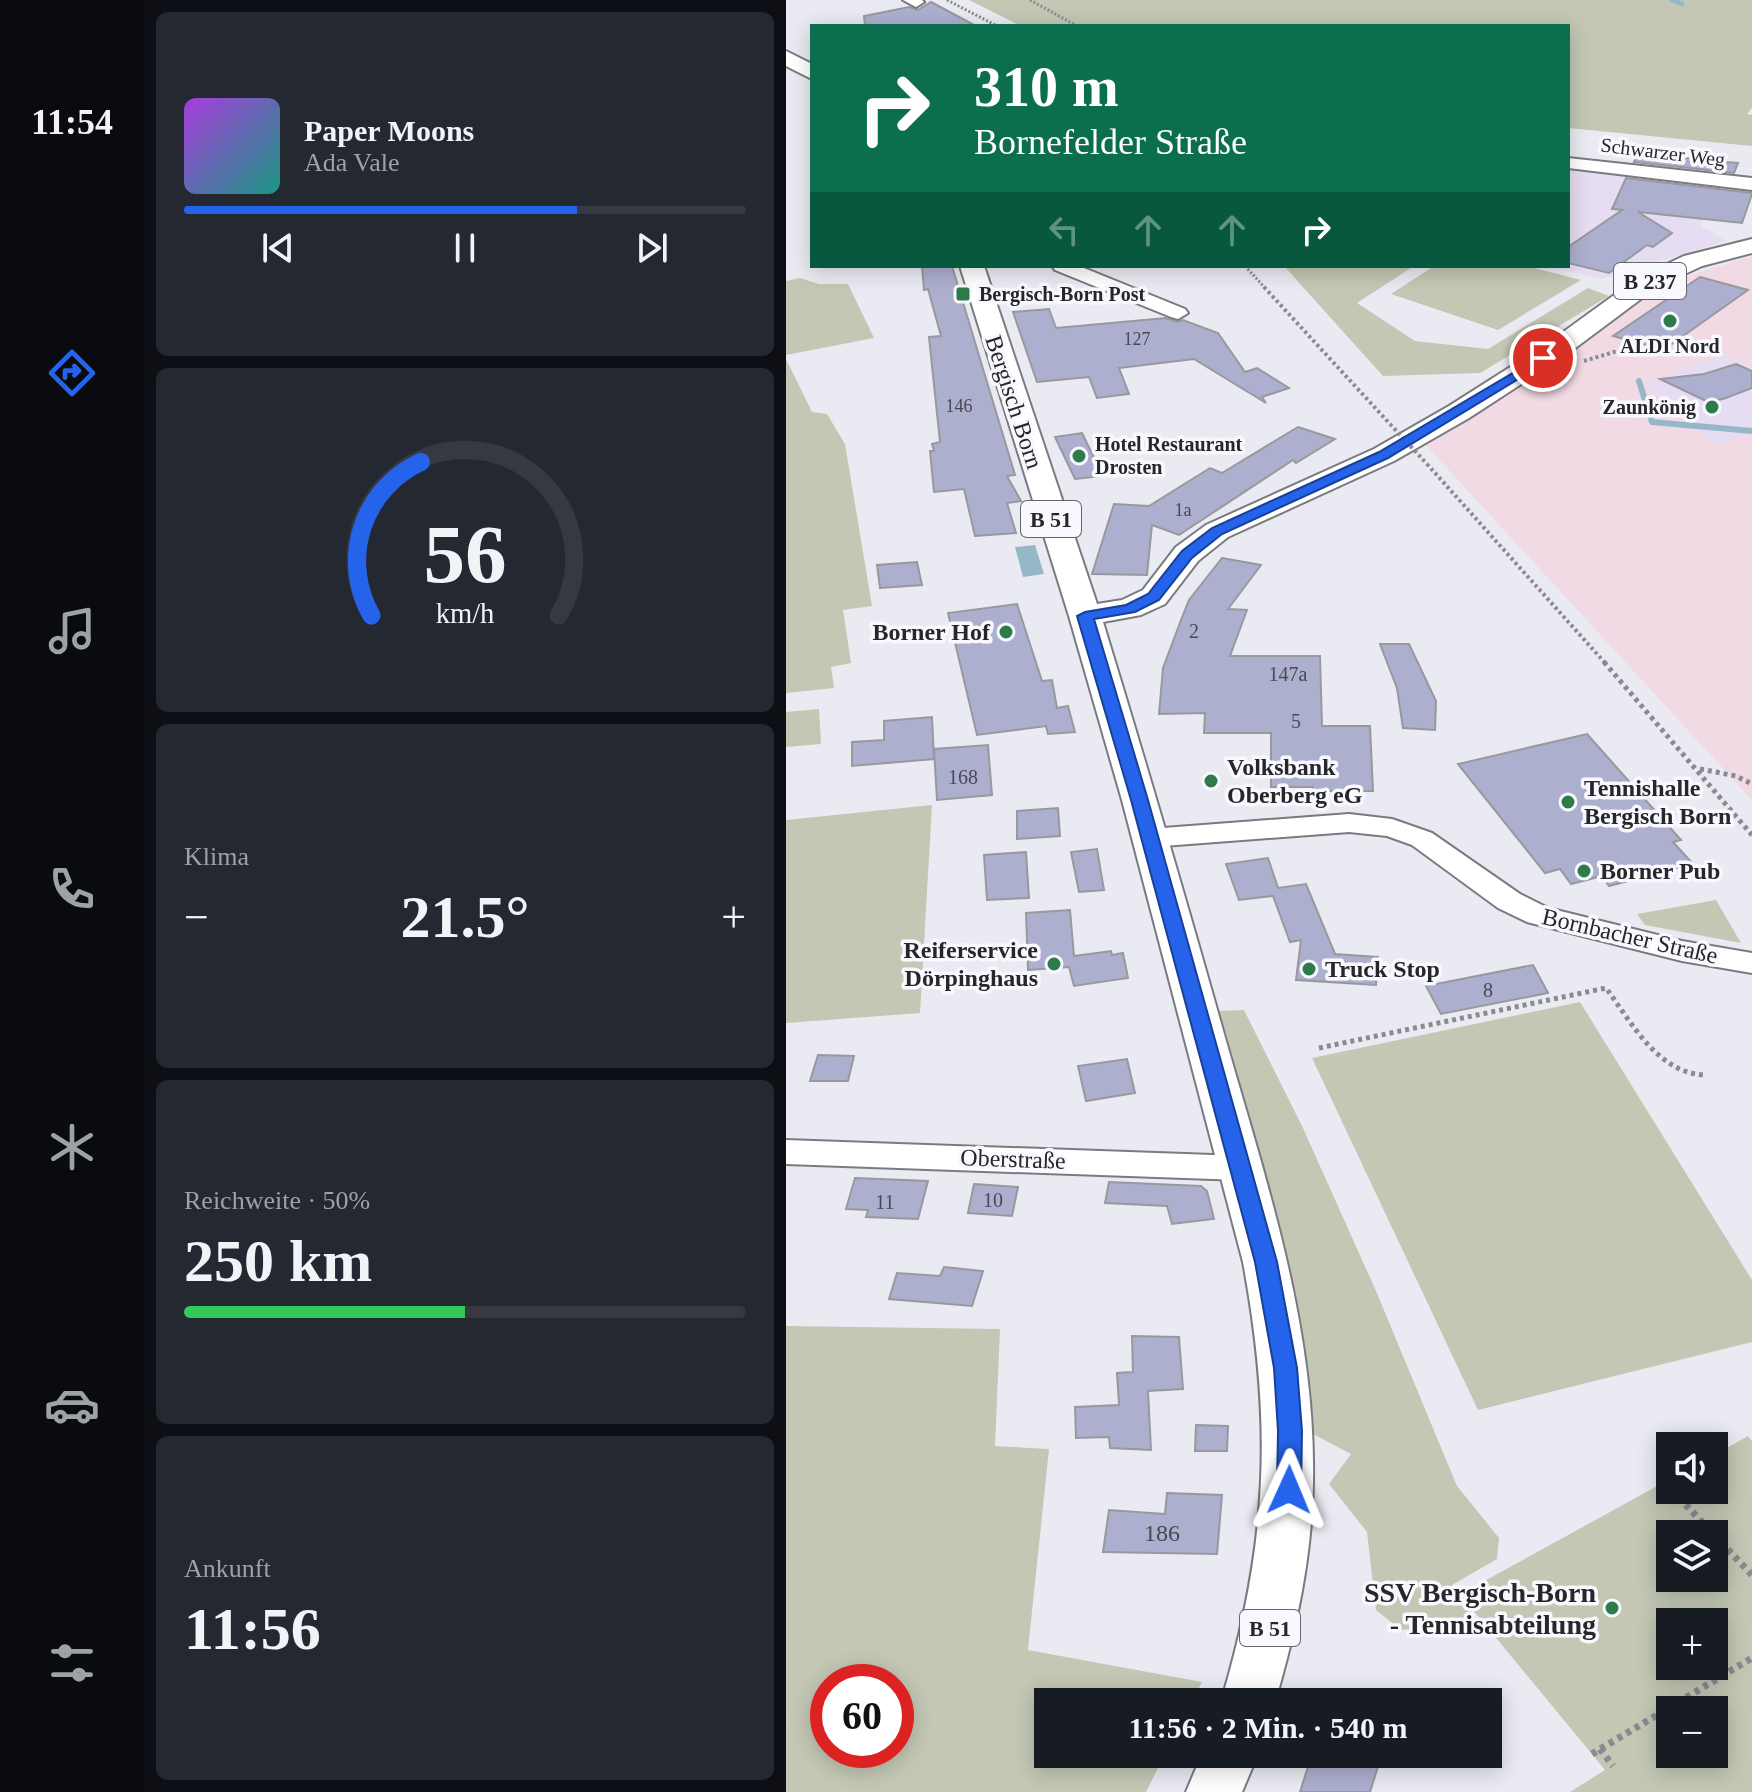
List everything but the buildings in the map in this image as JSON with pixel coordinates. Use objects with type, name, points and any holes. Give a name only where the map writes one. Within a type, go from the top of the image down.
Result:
[{"type":"main road","points":[[786,57],[810,72]]},
{"type":"main road","name":"B 237","points":[[1085,616],[1130,608],[1154,597],[1187,554],[1217,531],[1384,455],[1557,349],[1648,282],[1693,261],[1752,246]]},
{"type":"main road","name":"Bergisch Born","points":[[973,268],[1085,616],[1150,838],[1241,1168],[1281,1335],[1290,1431],[1289,1511],[1264,1653],[1253,1688]]},
{"type":"main road","points":[[1214,1792],[1224,1768]]},
{"type":"street","name":"Schwarzer Weg","points":[[1570,163],[1752,184]]},
{"type":"street","points":[[1067,268],[1178,313]]},
{"type":"street","name":"Bornbacher Straße","points":[[1150,838],[1349,823],[1392,828],[1422,839],[1522,908],[1559,921],[1682,951],[1752,963]]},
{"type":"street","name":"Oberstraße","points":[[786,1152],[1241,1168]]},
{"type":"path","points":[[947,0],[993,24]]},
{"type":"path","points":[[1030,0],[1073,24]]},
{"type":"path","points":[[1247,268],[1427,464],[1699,769],[1752,835]]},
{"type":"path","points":[[1557,349],[1584,361],[1614,352],[1637,353]]},
{"type":"path","points":[[1699,769],[1736,776],[1752,784]]},
{"type":"path","points":[[1319,1048],[1606,988],[1667,1066],[1690,1078],[1706,1075]]},
{"type":"path","points":[[1686,1504],[1701,1520]]},
{"type":"path","points":[[1728,1549],[1752,1575]]},
{"type":"path","points":[[1688,1696],[1752,1658]]},
{"type":"path","points":[[1613,1766],[1596,1751],[1656,1715]]},
{"type":"shaded area","points":[[1570,168],[1719,184],[1701,226],[1727,241],[1602,279],[1555,268],[1570,268]]},
{"type":"shaded area","points":[[1752,256],[1752,800],[1410,428],[1645,289]]},
{"type":"shaded area","name":"Zaunkönig","points":[[1726,355],[1752,367],[1752,432],[1717,445],[1642,383]]},
{"type":"green space","points":[[969,0],[1752,0],[1752,108],[1747,114],[1752,115],[1752,146],[1570,128],[1570,24],[1017,24]]},
{"type":"green space","points":[[1286,268],[1411,268],[1357,303],[1415,341],[1488,349],[1588,288],[1609,296],[1480,373],[1383,376]]},
{"type":"green space","points":[[1431,268],[1534,268],[1581,280],[1498,330],[1391,294]]},
{"type":"green space","points":[[800,278],[819,284],[848,284],[874,338],[786,355],[786,281]]},
{"type":"green space","points":[[786,359],[812,412],[827,414],[845,444],[872,606],[843,610],[851,663],[831,667],[834,688],[786,693]]},
{"type":"green space","points":[[819,709],[821,744],[786,747],[786,712]]},
{"type":"green space","points":[[932,805],[920,1013],[786,1023],[786,820]]},
{"type":"green space","points":[[1716,900],[1741,943],[1645,925],[1637,914]]},
{"type":"green space","points":[[1580,1002],[1752,1280],[1752,1342],[1478,1410],[1312,1058]]},
{"type":"green space","points":[[1244,1010],[1302,1126],[1376,1291],[1457,1486],[1499,1538],[1497,1559],[1452,1585],[1459,1595],[1656,1487],[1656,1504],[1728,1504],[1728,1447],[1748,1436],[1752,1441],[1752,1792],[1570,1792],[1605,1770],[1473,1610],[1465,1625],[1401,1630],[1376,1610],[1367,1532],[1329,1484],[1351,1454],[1294,1424],[1299,1350],[1296,1295],[1216,1011]]},
{"type":"green space","points":[[786,1326],[1000,1329],[995,1446],[1049,1449],[1028,1650],[1202,1682],[1199,1688],[1034,1688],[1034,1768],[1158,1768],[1146,1792],[786,1792]]},
{"type":"water","points":[[1035,545],[1044,574],[1023,577],[1015,547]]},
{"type":"waterway","points":[[1672,0],[1682,4]]},
{"type":"waterway","points":[[1639,381],[1652,422],[1752,431]]},
{"type":"place","name":"Bergisch-Born Post","points":[[963,294]]},
{"type":"place","name":"ALDI Nord","points":[[1670,321]]},
{"type":"place","name":"Zaunkönig","points":[[1712,407]]},
{"type":"place","name":"Hotel Restaurant Drosten","points":[[1079,456]]},
{"type":"place","name":"Borner Hof","points":[[1006,632]]},
{"type":"place","name":"Volksbank Oberberg eG","points":[[1211,781]]},
{"type":"place","name":"Tennishalle Bergisch Born","points":[[1568,802]]},
{"type":"place","name":"Borner Pub","points":[[1584,871]]},
{"type":"place","name":"Reiferservice Dörpinghaus","points":[[1054,964]]},
{"type":"place","name":"Truck Stop","points":[[1309,969]]},
{"type":"place","name":"SSV Bergisch-Born - Tennisabteilung","points":[[1612,1608]]},
{"type":"route","points":[[1289,1490],[1290,1431],[1285,1368],[1266,1262],[1140,800],[1085,616],[1112,613],[1154,597],[1187,554],[1217,531],[1384,455],[1543,358]]}]
